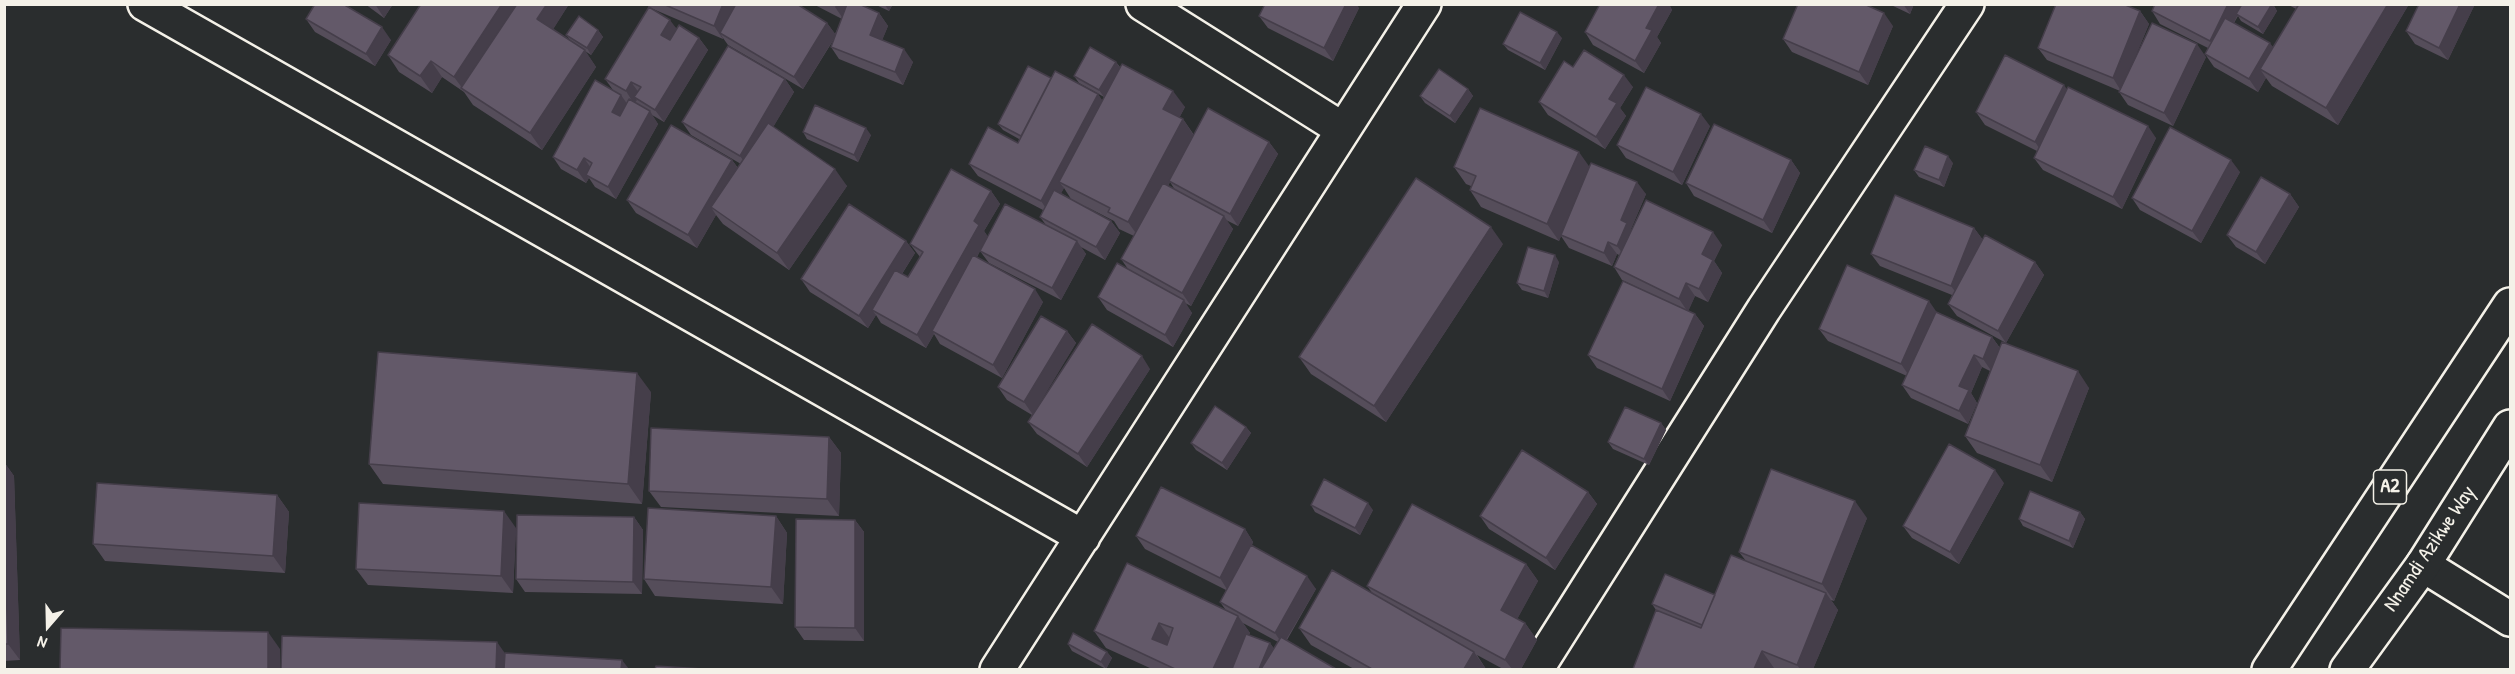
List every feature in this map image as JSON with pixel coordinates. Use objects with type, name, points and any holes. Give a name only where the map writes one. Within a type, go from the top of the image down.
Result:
[{"type":"main road","points":[[145,4],[1083,537]]},
{"type":"main road","points":[[1143,4],[1342,129]]},
{"type":"main road","points":[[997,669],[1424,4]]},
{"type":"main road","points":[[1536,669],[1764,309],[1967,4]]},
{"type":"main road","name":"A2","points":[[2269,669],[2511,305]]},
{"type":"main road","name":"Nnamdi Azikwe Way","points":[[2348,669],[2423,565],[2511,427]]},
{"type":"main road","points":[[2423,565],[2511,619]]},
{"type":"building","points":[[315,4],[343,4],[382,27],[366,54],[306,19]]},
{"type":"building","points":[[421,4],[502,4],[454,77],[431,61],[420,76],[388,55]]},
{"type":"building","points":[[517,4],[547,4],[537,19],[585,50],[530,133],[461,88]]},
{"type":"building","points":[[663,4],[723,4],[714,26]]},
{"type":"building","points":[[736,4],[797,4],[827,23],[794,77],[720,33]]},
{"type":"building","points":[[847,4],[859,4],[879,13],[870,35],[904,49],[895,72],[831,47]]},
{"type":"building","points":[[1265,4],[1346,4],[1324,48],[1259,16]]},
{"type":"building","points":[[1600,4],[1659,4],[1646,28],[1652,30],[1635,61],[1585,32]]},
{"type":"building","points":[[1798,4],[1864,4],[1884,13],[1859,72],[1783,39]]},
{"type":"building","points":[[2056,4],[2123,4],[2140,11],[2113,78],[2038,48]]},
{"type":"building","points":[[2155,4],[2228,4],[2210,41],[2152,11]]},
{"type":"building","points":[[2242,4],[2272,4],[2258,27],[2236,14]]},
{"type":"building","points":[[2299,4],[2388,4],[2326,108],[2260,69]]},
{"type":"building","points":[[2419,4],[2460,4],[2439,48],[2406,31]]},
{"type":"building","points":[[649,7],[670,20],[661,35],[670,40],[679,25],[699,38],[655,110],[634,97],[641,87],[631,82],[626,91],[605,79]]},
{"type":"building","points":[[1520,12],[1557,32],[1540,63],[1503,44]]},
{"type":"building","points":[[579,16],[598,30],[587,48],[566,35]]},
{"type":"building","points":[[2225,18],[2270,43],[2249,79],[2205,54]]},
{"type":"building","points":[[2152,23],[2197,44],[2164,113],[2119,92]]},
{"type":"building","points":[[728,46],[785,79],[740,156],[682,122]]},
{"type":"building","points":[[1090,47],[1116,62],[1099,90],[1074,76]]},
{"type":"building","points":[[1584,50],[1624,75],[1609,99],[1617,103],[1596,137],[1539,102],[1564,61],[1573,67]]},
{"type":"building","points":[[2005,55],[2064,85],[2035,142],[1976,112]]},
{"type":"building","points":[[1122,64],[1173,91],[1163,109],[1183,119],[1128,222],[1108,212],[1110,208],[1059,182]]},
{"type":"building","points":[[1028,66],[1051,78],[1021,136],[998,124]]},
{"type":"building","points":[[1439,69],[1468,89],[1450,116],[1420,96]]},
{"type":"building","points":[[1055,71],[1098,94],[1041,201],[969,164],[988,127],[1018,143]]},
{"type":"building","points":[[595,80],[621,95],[612,112],[620,116],[629,99],[650,111],[608,187],[586,175],[592,163],[584,158],[577,170],[553,157]]},
{"type":"building","points":[[1646,87],[1701,114],[1673,172],[1617,145]]},
{"type":"building","points":[[2068,87],[2148,126],[2113,197],[2034,158]]},
{"type":"building","points":[[815,105],[866,128],[854,155],[803,132]]},
{"type":"building","points":[[1208,108],[1269,142],[1230,214],[1169,181]]},
{"type":"building","points":[[1480,108],[1579,152],[1547,224],[1470,190],[1476,176],[1454,167]]},
{"type":"building","points":[[768,123],[835,169],[777,253],[711,207]]},
{"type":"building","points":[[1714,124],[1791,160],[1763,220],[1686,183]]},
{"type":"building","points":[[671,125],[732,160],[688,235],[627,200]]},
{"type":"building","points":[[2170,127],[2231,160],[2192,231],[2132,198]]},
{"type":"building","points":[[1925,146],[1948,156],[1939,180],[1914,170]]},
{"type":"building","points":[[1591,163],[1637,182],[1621,220],[1627,223],[1617,246],[1608,242],[1604,253],[1561,235]]},
{"type":"building","points":[[951,169],[991,191],[974,221],[979,225],[917,335],[872,310],[895,270],[908,277],[923,252],[910,244]]},
{"type":"building","points":[[2261,177],[2290,194],[2256,252],[2227,235]]},
{"type":"building","points":[[1416,178],[1491,227],[1374,406],[1299,357]]},
{"type":"building","points":[[1163,183],[1224,216],[1182,293],[1121,259]]},
{"type":"building","points":[[1054,190],[1111,221],[1096,247],[1040,217]]},
{"type":"building","points":[[1895,195],[1974,228],[1951,286],[1871,254]]},
{"type":"building","points":[[1646,200],[1713,232],[1702,254],[1713,260],[1699,289],[1686,283],[1679,299],[1614,267]]},
{"type":"building","points":[[849,204],[906,241],[859,316],[801,279]]},
{"type":"building","points":[[1005,204],[1077,241],[1052,288],[980,251]]},
{"type":"building","points":[[1985,235],[2035,262],[1998,331],[1948,304]]},
{"type":"building","points":[[1528,247],[1555,255],[1544,291],[1517,283]]},
{"type":"building","points":[[973,255],[1035,289],[993,365],[932,331]]},
{"type":"building","points":[[1117,263],[1184,300],[1165,335],[1098,297]]},
{"type":"building","points":[[1847,265],[1929,301],[1901,364],[1819,329]]},
{"type":"building","points":[[1623,281],[1695,314],[1662,389],[1588,355]]},
{"type":"building","points":[[1936,312],[1992,337],[1983,359],[1974,355],[1959,386],[1969,390],[1959,411],[1902,385]]},
{"type":"building","points":[[1041,316],[1067,331],[1024,402],[998,387]]},
{"type":"building","points":[[1092,324],[1142,356],[1078,454],[1028,422]]},
{"type":"building","points":[[2002,342],[2078,371],[2040,465],[1965,436]]},
{"type":"building","points":[[378,352],[637,373],[628,484],[369,464]]},
{"type":"building","points":[[1215,406],[1246,427],[1222,463],[1191,443]]},
{"type":"building","points":[[1625,407],[1661,423],[1644,459],[1608,442]]},
{"type":"building","points":[[651,428],[829,437],[827,499],[649,491]]},
{"type":"building","points":[[1949,444],[1995,470],[1950,552],[1903,526]]},
{"type":"building","points":[[1522,450],[1588,492],[1546,558],[1480,516]]},
{"type":"building","points":[[1771,469],[1855,501],[1822,584],[1739,552]]},
{"type":"building","points":[[1324,479],[1368,503],[1355,528],[1311,505]]},
{"type":"building","points":[[97,483],[277,495],[273,556],[93,544]]},
{"type":"building","points":[[1161,487],[1245,529],[1220,578],[1136,536]]},
{"type":"building","points":[[2030,491],[2080,512],[2069,541],[2019,519]]},
{"type":"building","points":[[359,503],[504,511],[501,576],[356,569]]},
{"type":"building","points":[[1412,504],[1526,564],[1501,610],[1525,623],[1505,660],[1367,586]]},
{"type":"building","points":[[648,508],[776,516],[771,587],[644,579]]},
{"type":"building","points":[[517,515],[634,517],[633,582],[516,579]]},
{"type":"building","points":[[796,519],[855,520],[855,628],[795,627]]},
{"type":"building","points":[[4,526],[8,644],[4,644]]},
{"type":"building","points":[[1251,545],[1307,576],[1275,633],[1220,602]]},
{"type":"building","points":[[1731,555],[1826,593],[1797,665],[1762,651],[1754,669],[1633,669],[1656,610],[1701,628]]},
{"type":"building","points":[[1127,563],[1238,616],[1213,669],[1175,669],[1094,631]],"holes":[[[1159,623],[1173,628],[1167,645],[1152,639]]]},
{"type":"building","points":[[1332,570],[1474,652],[1464,669],[1372,669],[1299,628]]},
{"type":"building","points":[[1665,574],[1715,595],[1702,625],[1652,604]]},
{"type":"building","points":[[61,628],[268,632],[268,669],[60,669]]},
{"type":"building","points":[[1073,633],[1107,652],[1101,662],[1068,644]]},
{"type":"building","points":[[1246,634],[1270,643],[1259,669],[1232,669]]},
{"type":"building","points":[[282,636],[497,642],[496,669],[281,669]]},
{"type":"building","points":[[1281,637],[1336,669],[1261,669]]},
{"type":"building","points":[[505,653],[622,660],[621,669],[504,669]]},
{"type":"building","points":[[656,666],[703,669],[655,669]]}]
